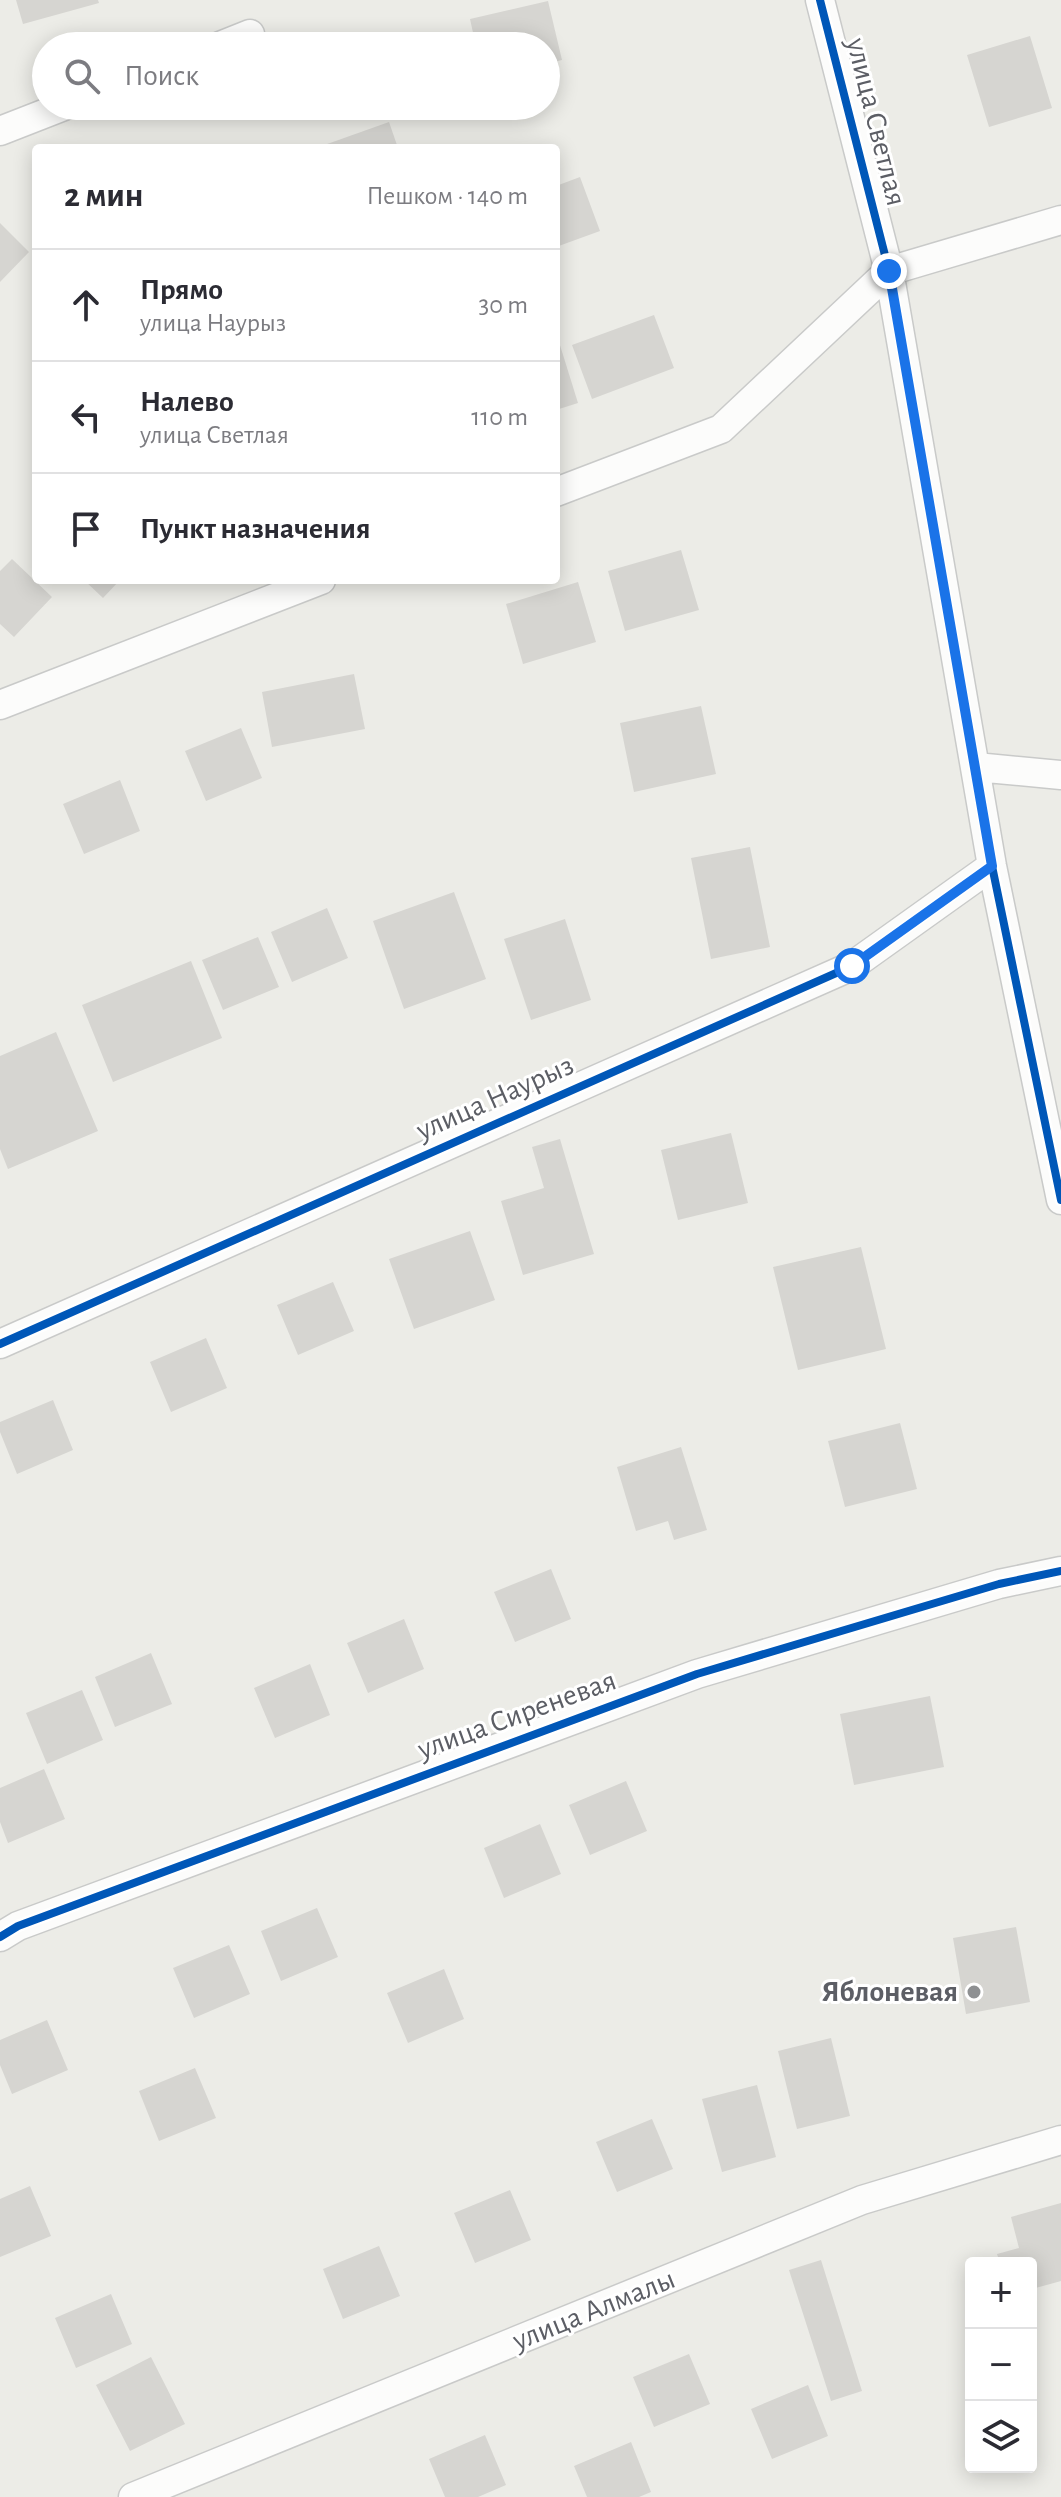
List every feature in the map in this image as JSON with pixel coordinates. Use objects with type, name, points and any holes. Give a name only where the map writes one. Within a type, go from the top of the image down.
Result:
[{"type":"street","name":"улица Светлая","points":[[820,0],[889,271],[992,866],[1061,1200]]},
{"type":"street","points":[[0,131],[32,118]]},
{"type":"street","points":[[560,490],[721,429],[889,271],[1061,220]]},
{"type":"street","points":[[0,705],[311,584]]},
{"type":"street","points":[[976,767],[1061,775]]},
{"type":"street","name":"улица Наурыз","points":[[0,1344],[852,966],[992,866]]},
{"type":"street","name":"улица Сиреневая","points":[[0,1937],[18,1926],[697,1674],[999,1584],[1061,1571]]},
{"type":"street","name":"улица Алмалы","points":[[133,2497],[862,2200],[1061,2140]]},
{"type":"building","points":[[16,0],[98,0],[99,3],[23,24]]},
{"type":"building","points":[[548,1],[555,32],[473,32],[470,19]]},
{"type":"building","points":[[1030,36],[1052,108],[989,127],[967,55]]},
{"type":"building","points":[[389,122],[397,144],[327,144]]},
{"type":"building","points":[[580,177],[600,231],[560,246],[560,184]]},
{"type":"building","points":[[0,223],[29,252],[0,282]]},
{"type":"building","points":[[654,315],[674,368],[592,399],[572,345]]},
{"type":"building","points":[[560,345],[578,403],[560,409]]},
{"type":"building","points":[[681,550],[699,610],[625,631],[608,571]]},
{"type":"building","points":[[12,559],[32,578],[32,584],[38,584],[52,597],[14,637],[0,624],[0,571]]},
{"type":"building","points":[[578,582],[596,642],[523,664],[506,604]]},
{"type":"building","points":[[88,584],[116,584],[103,598]]},
{"type":"building","points":[[354,674],[365,729],[272,747],[262,692]]},
{"type":"building","points":[[701,706],[716,774],[634,792],[620,723]]},
{"type":"building","points":[[241,728],[262,778],[206,801],[185,751]]},
{"type":"building","points":[[120,780],[140,831],[84,854],[63,804]]},
{"type":"building","points":[[750,847],[770,947],[711,959],[691,858]]},
{"type":"building","points":[[454,892],[486,979],[404,1009],[373,921]]},
{"type":"building","points":[[327,908],[348,958],[292,982],[271,932]]},
{"type":"building","points":[[565,919],[591,1000],[531,1020],[504,939]]},
{"type":"building","points":[[258,937],[279,987],[223,1010],[202,960]]},
{"type":"building","points":[[191,961],[222,1038],[113,1082],[82,1005]]},
{"type":"building","points":[[56,1032],[98,1131],[8,1169],[0,1149],[0,1056]]},
{"type":"building","points":[[731,1133],[748,1203],[678,1220],[661,1150]]},
{"type":"building","points":[[560,1139],[594,1254],[523,1275],[501,1201],[544,1188],[532,1147]]},
{"type":"building","points":[[470,1231],[495,1300],[414,1329],[389,1259]]},
{"type":"building","points":[[861,1247],[886,1349],[798,1370],[773,1267]]},
{"type":"building","points":[[333,1282],[354,1331],[298,1355],[277,1305]]},
{"type":"building","points":[[206,1338],[227,1388],[171,1412],[150,1362]]},
{"type":"building","points":[[53,1400],[73,1450],[17,1474],[0,1432],[0,1422]]},
{"type":"building","points":[[900,1423],[917,1489],[845,1507],[828,1441]]},
{"type":"building","points":[[681,1447],[707,1530],[674,1540],[668,1521],[636,1531],[617,1467]]},
{"type":"building","points":[[551,1569],[571,1619],[515,1642],[494,1592]]},
{"type":"building","points":[[404,1619],[424,1669],[368,1693],[347,1643]]},
{"type":"building","points":[[151,1653],[172,1704],[115,1727],[95,1677]]},
{"type":"building","points":[[310,1664],[330,1715],[275,1738],[254,1688]]},
{"type":"building","points":[[82,1690],[103,1740],[47,1764],[26,1713]]},
{"type":"building","points":[[930,1696],[944,1767],[854,1785],[840,1714]]},
{"type":"building","points":[[44,1769],[65,1819],[8,1843],[0,1822],[0,1788]]},
{"type":"building","points":[[626,1781],[647,1831],[590,1855],[569,1805]]},
{"type":"building","points":[[540,1824],[561,1874],[504,1898],[484,1848]]},
{"type":"building","points":[[317,1908],[338,1957],[281,1981],[261,1931]]},
{"type":"building","points":[[1016,1927],[1030,2002],[966,2014],[953,1938]]},
{"type":"building","points":[[229,1945],[250,1994],[194,2018],[173,1968]]},
{"type":"building","points":[[444,1969],[464,2019],[408,2043],[387,1993]]},
{"type":"building","points":[[47,2020],[68,2070],[12,2094],[0,2065],[0,2040]]},
{"type":"building","points":[[831,2038],[850,2116],[797,2129],[778,2051]]},
{"type":"building","points":[[195,2068],[216,2118],[159,2141],[139,2091]]},
{"type":"building","points":[[757,2085],[776,2157],[722,2172],[702,2099]]},
{"type":"building","points":[[652,2119],[673,2169],[617,2192],[596,2142]]},
{"type":"building","points":[[30,2186],[51,2236],[0,2257],[0,2199]]},
{"type":"building","points":[[510,2190],[531,2240],[475,2263],[454,2213]]},
{"type":"building","points":[[1061,2203],[1061,2281],[1037,2288],[1037,2257],[998,2257],[997,2254],[1019,2248],[1011,2217]]},
{"type":"building","points":[[379,2246],[400,2296],[343,2319],[323,2269]]},
{"type":"building","points":[[821,2260],[862,2391],[831,2401],[789,2270]]},
{"type":"building","points":[[111,2294],[132,2344],[76,2368],[55,2318]]},
{"type":"building","points":[[689,2354],[710,2404],[654,2427],[633,2377]]},
{"type":"building","points":[[151,2357],[185,2424],[130,2451],[96,2385]]},
{"type":"building","points":[[808,2385],[828,2436],[772,2459],[751,2409]]},
{"type":"building","points":[[485,2435],[506,2485],[478,2497],[445,2497],[429,2459]]},
{"type":"building","points":[[631,2442],[651,2492],[639,2497],[587,2497],[574,2466]]},
{"type":"cycle path","points":[[820,0],[889,271],[992,866],[1061,1200]]},
{"type":"cycle path","points":[[0,1344],[852,966],[992,866]]},
{"type":"cycle path","points":[[0,1937],[18,1926],[697,1674],[999,1584],[1061,1571]]},
{"type":"place","name":"Яблоневая","points":[[974,1992]]},
{"type":"route","points":[[852,966],[992,866],[889,271]]}]
